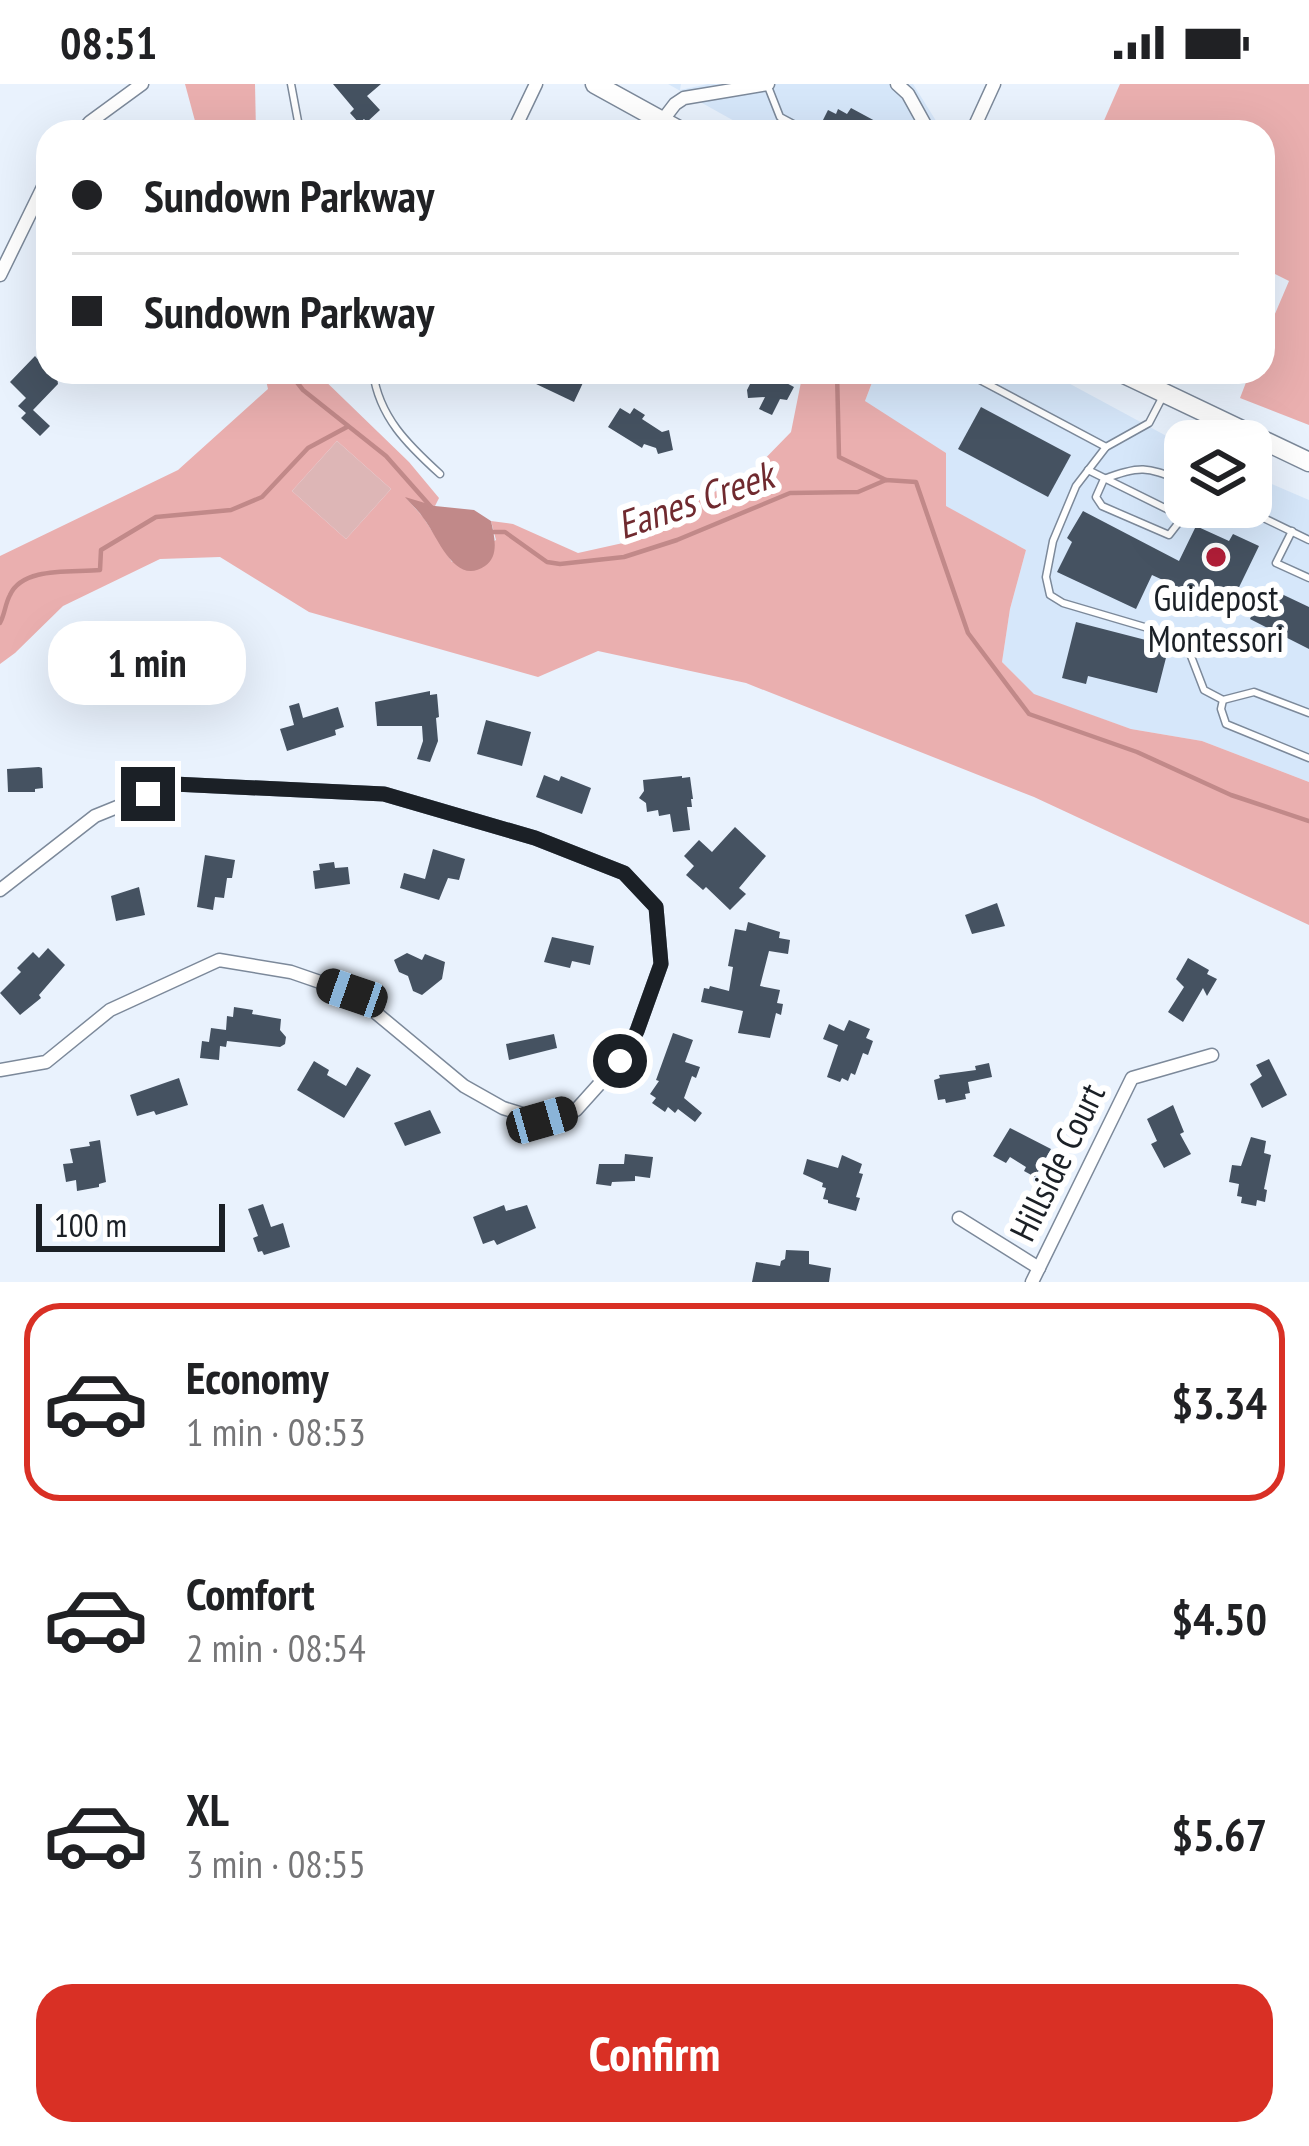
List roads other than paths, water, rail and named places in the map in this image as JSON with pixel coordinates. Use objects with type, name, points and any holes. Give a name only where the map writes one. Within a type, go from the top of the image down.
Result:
[{"type":"main road","points":[[595,84],[660,120]]},
{"type":"main road","points":[[1143,384],[1309,462]]},
{"type":"street","points":[[93,120],[142,84]]},
{"type":"street","points":[[519,120],[536,84]]},
{"type":"street","points":[[663,120],[684,98],[768,84]]},
{"type":"street","points":[[897,84],[922,120]]},
{"type":"street","points":[[977,120],[994,84]]},
{"type":"street","points":[[0,275],[36,202]]},
{"type":"street","points":[[0,890],[95,815],[174,784],[384,794],[535,838],[624,873],[656,907],[661,964],[637,1031],[620,1061],[576,1110],[542,1120],[503,1108],[464,1086],[352,993],[291,972],[219,960],[110,1010],[46,1062],[0,1070]]},
{"type":"street","name":"Hillside Court","points":[[1032,1282],[1132,1078],[1212,1055]]},
{"type":"street","points":[[958,1218],[1039,1268]]},
{"type":"lane","points":[[291,84],[298,120]]},
{"type":"lane","points":[[768,84],[780,117],[786,120]]},
{"type":"lane","points":[[375,384],[386,415],[405,442],[440,474]]},
{"type":"lane","points":[[987,384],[1106,447]]},
{"type":"lane","points":[[1163,394],[1144,428],[1106,447],[1076,487],[1053,541],[1046,578],[1050,595],[1175,636],[1189,651],[1204,690],[1223,700],[1254,692],[1309,713]]},
{"type":"lane","points":[[1164,474],[1148,468],[1128,470],[1105,479],[1096,497],[1102,506],[1168,535],[1174,528]]},
{"type":"lane","points":[[1088,470],[1164,508]]},
{"type":"lane","points":[[1272,522],[1309,540]]},
{"type":"lane","points":[[1292,531],[1276,562],[1309,578]]},
{"type":"lane","points":[[1223,700],[1226,724],[1309,758]]},
{"type":"waterway","name":"Eanes Creek","points":[[298,384],[386,456],[432,508]]},
{"type":"waterway","points":[[837,384],[839,457],[886,480]]},
{"type":"waterway","points":[[0,623],[10,595],[26,579],[100,570],[101,550],[156,517],[231,510],[262,497],[308,448],[347,427]]},
{"type":"waterway","name":"Eanes Creek","points":[[490,532],[505,532],[547,562],[624,557],[790,493],[858,492],[886,480],[916,482],[968,633],[1029,714],[1309,821]]},
{"type":"place","name":"Guidepost Montessori","points":[[1216,557]]}]
